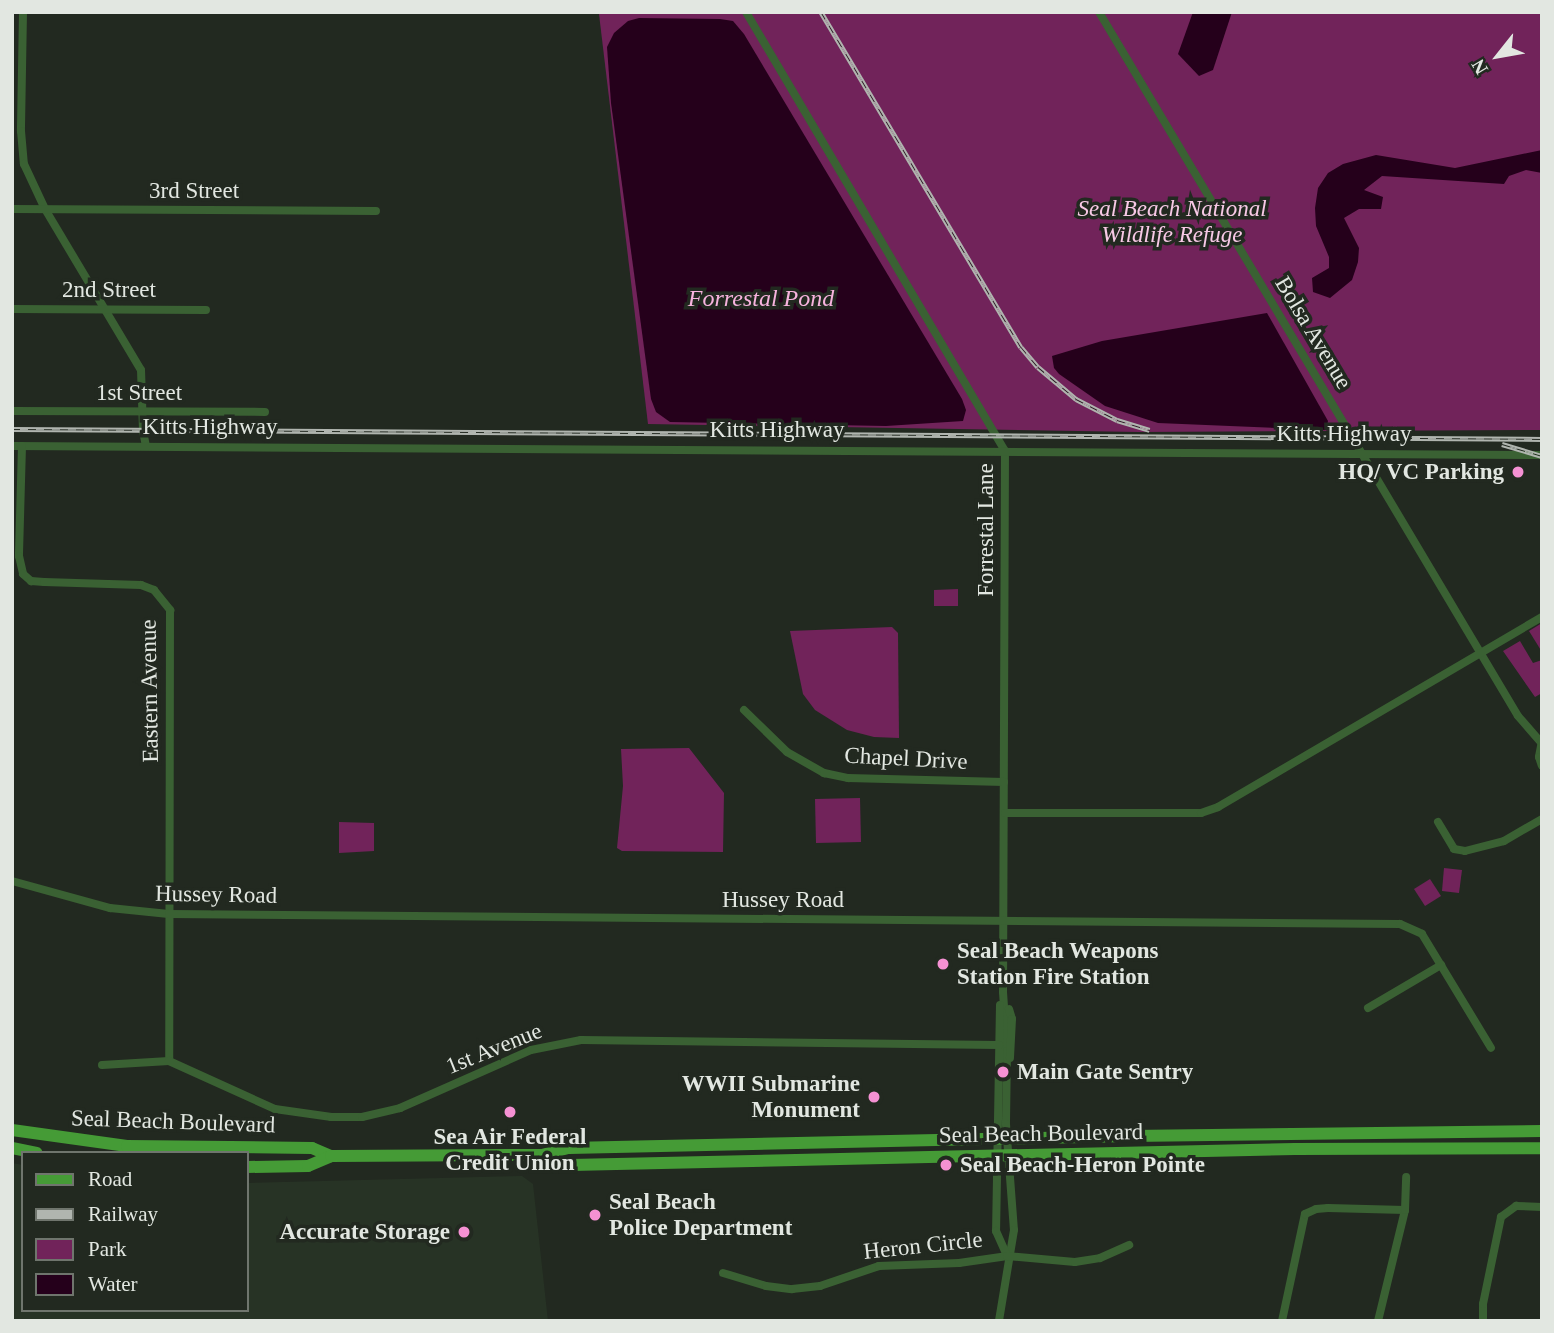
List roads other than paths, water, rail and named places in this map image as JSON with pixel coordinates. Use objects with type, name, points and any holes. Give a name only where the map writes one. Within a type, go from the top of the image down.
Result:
[{"type":"main road","name":"Seal Beach Boulevard","points":[[18,1131],[127,1146],[312,1148],[331,1156],[542,1155],[569,1148],[1542,1131]]},
{"type":"main road","points":[[16,1149],[18,1131]]},
{"type":"main road","name":"Seal Beach Boulevard","points":[[542,1155],[570,1165],[1004,1155],[1542,1148]]},
{"type":"main road","name":"Seal Beach Boulevard","points":[[248,1167],[308,1166],[331,1156]]},
{"type":"street","points":[[23,12],[17,108],[24,164],[45,209],[108,309],[141,370],[146,446]]},
{"type":"street","name":"Forrestal Lane","points":[[746,12],[1005,451],[1004,996],[1007,1067],[1004,1139]]},
{"type":"street","name":"Bolsa Avenue","points":[[1099,12],[1481,654],[1529,731],[1541,742]]},
{"type":"street","name":"3rd Street","points":[[12,209],[376,211]]},
{"type":"street","name":"2nd Street","points":[[12,309],[206,310]]},
{"type":"street","name":"1st Street","points":[[12,411],[265,412]]},
{"type":"street","name":"Kitts Highway","points":[[17,446],[1542,456]]},
{"type":"street","name":"Eastern Avenue","points":[[17,446],[19,556],[23,574],[31,581],[141,585],[154,590],[170,610],[169,1061]]},
{"type":"street","points":[[1005,813],[1200,813],[1234,800],[1542,617]]},
{"type":"street","name":"Chapel Drive","points":[[744,710],[787,752],[824,773],[858,779],[1004,782]]},
{"type":"street","points":[[1541,742],[1539,757],[1542,766]]},
{"type":"street","points":[[1438,822],[1454,849],[1465,851],[1504,841],[1542,819]]},
{"type":"street","name":"Hussey Road","points":[[12,881],[110,908],[169,914],[1400,924],[1422,934],[1491,1048]]},
{"type":"street","points":[[1368,1008],[1441,965]]},
{"type":"street","name":"Forrestal Lane","points":[[1004,996],[1000,1000],[999,1045],[1004,1139]]},
{"type":"street","name":"1st Avenue","points":[[102,1065],[169,1061],[275,1109],[331,1117],[362,1117],[400,1108],[531,1050],[581,1040],[999,1045]]},
{"type":"street","points":[[1004,1139],[996,1231],[1007,1256]]},
{"type":"street","points":[[999,1321],[1007,1256],[1014,1230],[1004,1155]]},
{"type":"street","points":[[1378,1321],[1405,1210],[1406,1177]]},
{"type":"street","points":[[1483,1321],[1483,1304],[1501,1217],[1516,1206],[1542,1206]]},
{"type":"street","points":[[1282,1321],[1305,1214],[1328,1208],[1405,1210]]},
{"type":"street","name":"Heron Circle","points":[[723,1273],[766,1286],[792,1289],[820,1286],[879,1266],[959,1263],[1007,1256],[1075,1262],[1100,1258],[1129,1245]]},
{"type":"water","points":[[1193,12],[1232,12],[1213,70],[1199,76],[1178,54]]},
{"type":"water","name":"Forrestal Pond","points":[[639,18],[720,19],[733,21],[744,34],[962,399],[966,410],[963,421],[886,426],[670,422],[656,412],[651,399],[611,103],[607,47],[614,33],[628,21]]},
{"type":"water","points":[[1542,150],[1542,173],[1526,170],[1509,176],[1504,184],[1382,176],[1364,190],[1383,197],[1381,209],[1359,209],[1344,218],[1359,248],[1352,280],[1330,298],[1313,292],[1312,278],[1329,268],[1329,257],[1316,226],[1315,208],[1318,188],[1328,173],[1343,164],[1376,155],[1455,168]]},
{"type":"water","points":[[1267,313],[1328,421],[1326,430],[1158,423],[1105,406],[1054,368],[1052,356],[1102,341]]},
{"type":"railway","points":[[821,12],[1021,347],[1038,367],[1076,399],[1117,420],[1149,430]]},
{"type":"railway","points":[[12,429],[1542,439]]},
{"type":"railway","points":[[1502,444],[1542,456]]},
{"type":"place","name":"HQ/ VC Parking","points":[[1518,472]]},
{"type":"place","name":"Seal Beach Weapons Station Fire Station","points":[[943,964]]},
{"type":"place","name":"Main Gate Sentry","points":[[1003,1072]]},
{"type":"place","name":"WWII Submarine Monument","points":[[874,1097]]},
{"type":"place","name":"Sea Air Federal Credit Union","points":[[510,1112]]},
{"type":"place","name":"Seal Beach-Heron Pointe","points":[[946,1165]]},
{"type":"place","name":"Seal Beach Police Department","points":[[595,1215]]},
{"type":"place","name":"Accurate Storage","points":[[464,1232]]},
{"type":"park label","name":"Seal Beach National Wildlife Refuge","points":[[1172,222]]}]
